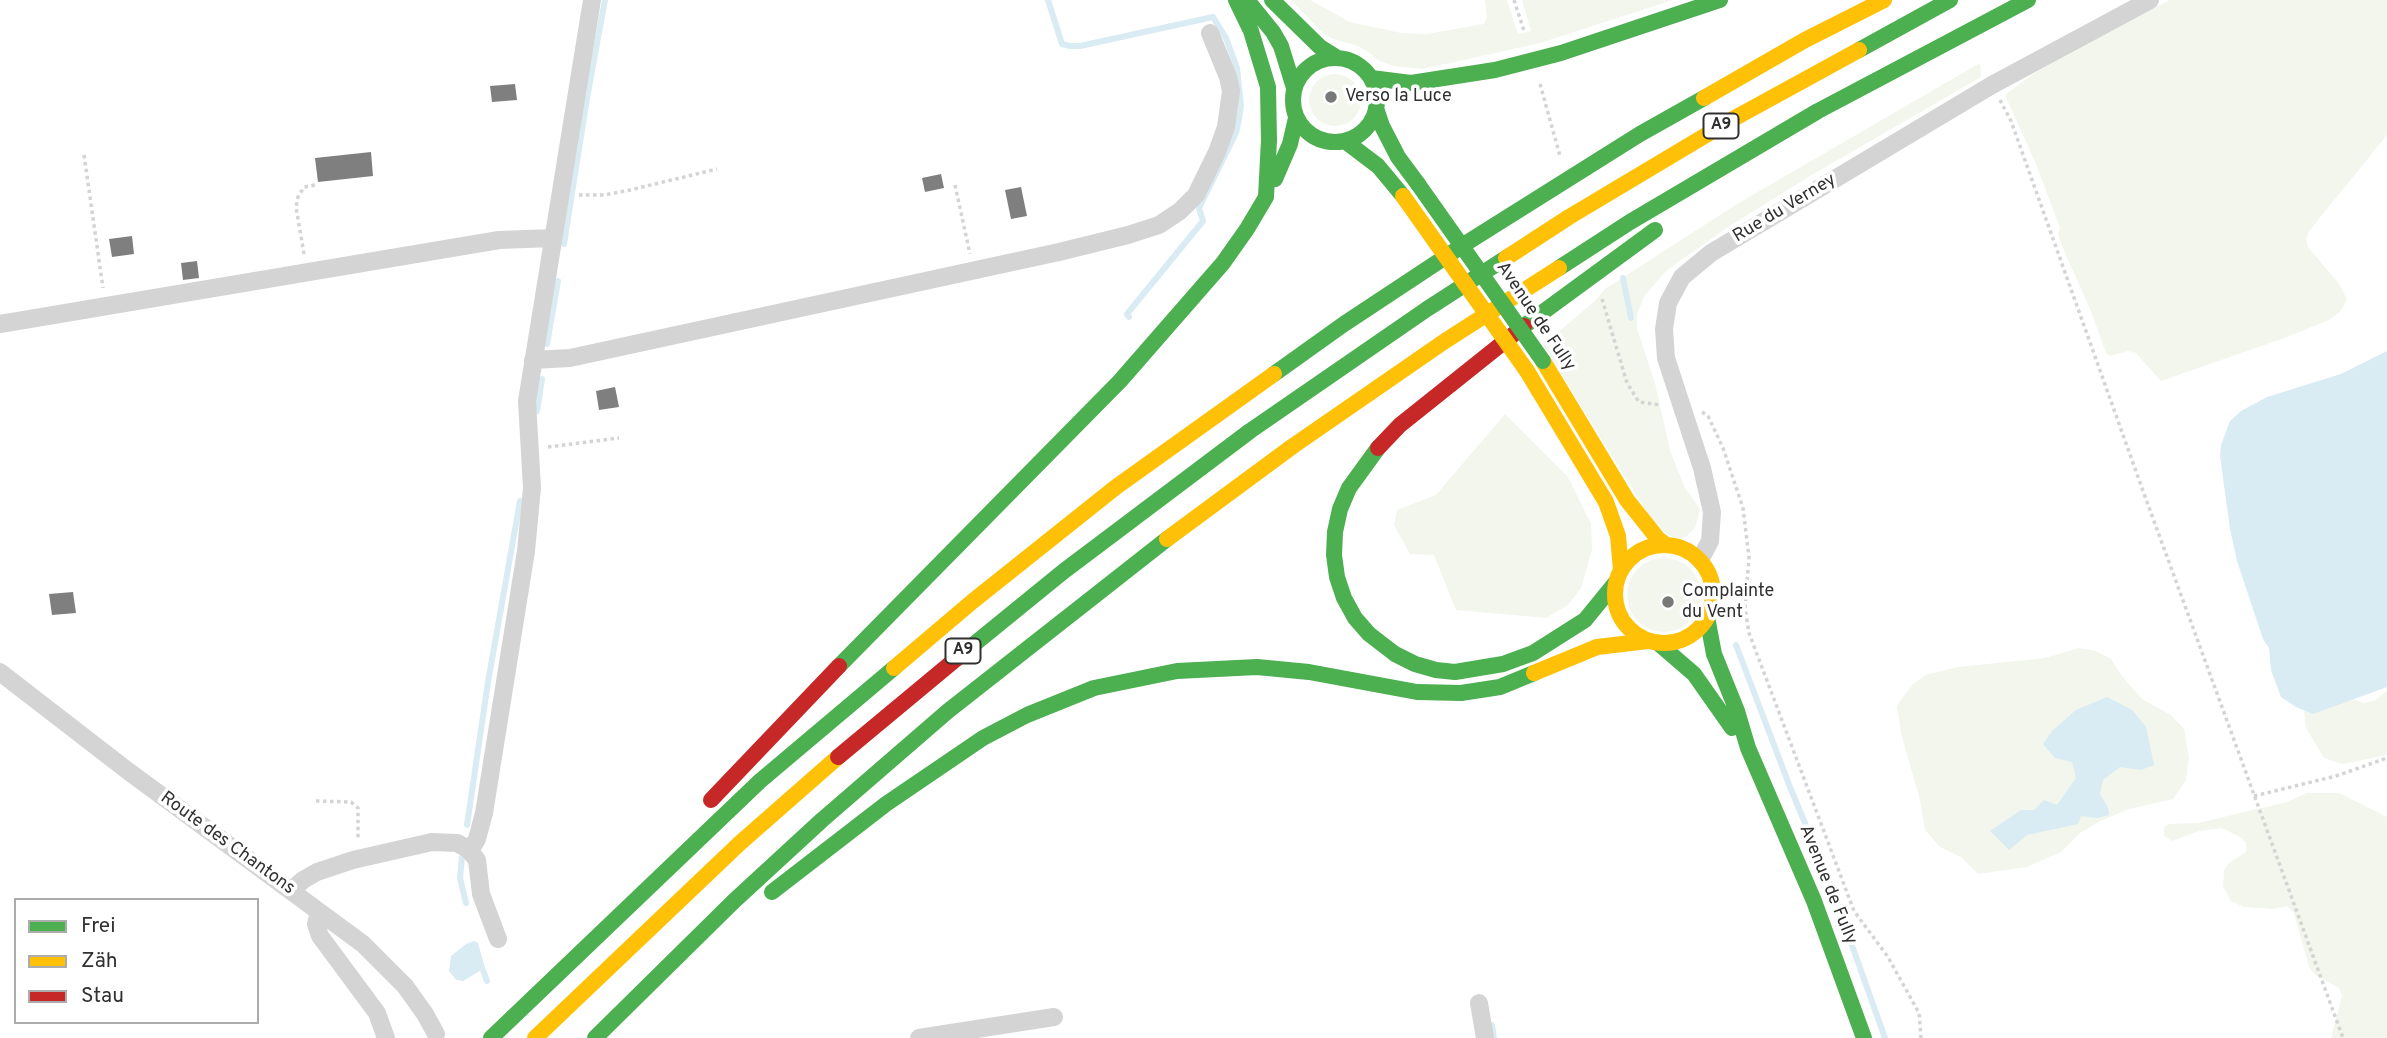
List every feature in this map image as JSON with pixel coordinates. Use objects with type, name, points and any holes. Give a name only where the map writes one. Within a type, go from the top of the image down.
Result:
[{"type":"main road","points":[[1236,0],[1251,31],[1268,87],[1266,197]]},
{"type":"main road","points":[[1247,0],[1281,46],[1294,88],[1293,106],[1296,118],[1304,129],[1320,139],[1332,142],[1345,141],[1363,131],[1370,123],[1376,108],[1377,96],[1371,78],[1359,65],[1336,58],[1320,47],[1272,0]]},
{"type":"main road","points":[[1371,78],[1411,83],[1495,70],[1561,53],[1720,0]]},
{"type":"main road","name":"A9","points":[[491,1038],[606,925],[770,772],[973,601],[1116,487],[1333,332],[1479,235],[1652,127],[1805,40],[1884,0]]},
{"type":"main road","name":"A9","points":[[535,1038],[661,916],[827,766],[976,640],[1250,430],[1427,309],[1569,217],[1755,106],[1950,0]]},
{"type":"main road","points":[[596,1038],[734,901],[877,772],[1049,630],[1230,492],[1445,341],[1619,229],[1818,111],[2028,0]]},
{"type":"main road","points":[[1699,200],[1920,55]]},
{"type":"main road","points":[[1294,88],[1310,66],[1320,60],[1336,58]]},
{"type":"main road","name":"Avenue de Fully","points":[[1376,108],[1382,127],[1398,157],[1543,361],[1627,500],[1658,539],[1666,545]]},
{"type":"main road","points":[[703,808],[807,698],[1128,372],[1223,263],[1247,229],[1282,166],[1296,118]]},
{"type":"main road","name":"Avenue de Fully","points":[[1345,141],[1378,166],[1403,196],[1527,371],[1606,502],[1618,536],[1618,576]]},
{"type":"main road","points":[[760,902],[886,804],[965,749],[1027,715],[1094,688],[1177,670],[1257,667],[1309,672],[1417,692],[1461,693],[1511,683],[1597,647],[1672,643],[1686,638],[1698,629],[1707,617],[1713,592],[1709,575],[1700,560],[1685,549],[1666,545],[1640,551],[1585,621],[1540,650],[1503,664],[1475,670],[1446,671],[1415,664],[1395,654],[1363,627],[1349,608],[1337,577],[1334,555],[1335,533],[1343,499],[1376,450],[1400,425],[1532,319],[1665,223]]},
{"type":"main road","points":[[1618,576],[1615,604],[1620,618],[1629,629],[1653,642]]},
{"type":"main road","name":"Avenue de Fully","points":[[1707,617],[1714,654],[1737,711],[1748,748],[1814,901],[1864,1038]]},
{"type":"main road","name":"Avenue de Fully","points":[[1653,642],[1694,674],[1748,748]]},
{"type":"main road","points":[[485,1038],[656,858]]},
{"type":"main road","points":[[596,1038],[738,919]]},
{"type":"street","points":[[470,851],[477,839],[484,813],[526,551],[532,505],[527,401],[592,0]]},
{"type":"street","name":"Rue du Verney","points":[[1700,560],[1710,541],[1712,512],[1702,468],[1666,358],[1664,329],[1668,303],[1682,277],[1710,253],[1992,85],[2150,0]]},
{"type":"street","points":[[533,360],[570,358],[974,270],[1144,230],[1170,219],[1190,203],[1217,152],[1230,106],[1228,77],[1210,33]]},
{"type":"street","points":[[0,324],[499,240],[552,238]]},
{"type":"street","name":"Route des Chantons","points":[[0,672],[102,752],[375,954],[416,1000],[436,1034]]},
{"type":"street","points":[[291,891],[317,872],[358,859],[441,841],[457,843],[470,851],[477,860],[481,894],[498,939]]},
{"type":"street","points":[[319,912],[316,924],[320,936],[377,1013],[386,1038]]},
{"type":"street","points":[[1479,1003],[1485,1038]]},
{"type":"street","points":[[919,1038],[1054,1017]]},
{"type":"path","points":[[1514,0],[1524,31]]},
{"type":"path","points":[[1540,85],[1561,159]]},
{"type":"path","points":[[1992,85],[2011,121],[2343,1038]]},
{"type":"path","points":[[85,155],[107,307]]},
{"type":"path","points":[[560,192],[586,196],[604,195],[679,180],[717,169]]},
{"type":"path","points":[[308,273],[296,207],[304,187],[315,185]]},
{"type":"path","points":[[955,185],[974,270]]},
{"type":"path","points":[[1599,290],[1627,383],[1639,402],[1696,407],[1708,416],[1723,448],[1743,508],[1749,557],[1745,608],[1749,633],[1854,911],[1888,957],[1919,1013],[1921,1038]]},
{"type":"path","points":[[529,447],[619,438]]},
{"type":"path","points":[[2254,796],[2336,776],[2387,758]]},
{"type":"path","points":[[316,801],[351,802],[358,808],[358,859]]},
{"type":"shaded area","points":[[1291,0],[1310,0],[1350,22],[1401,33],[1427,34],[1484,24],[1487,17],[1485,0],[1507,0],[1518,34],[1531,31],[1522,0],[1673,0],[1540,43],[1423,69],[1394,66],[1377,60],[1358,46],[1333,39],[1323,33]]},
{"type":"shaded area","points":[[2170,0],[2387,0],[2387,135],[2309,231],[2306,239],[2308,247],[2339,284],[2347,299],[2340,312],[2329,320],[2287,337],[2161,381],[2136,353],[2128,351],[2110,356],[2106,353],[2091,311],[2062,246],[2058,234],[2060,228],[2036,164],[2005,95],[2032,75],[2096,37]]},
{"type":"shaded area","points":[[1980,63],[1981,77],[1728,227],[1667,270],[1645,295],[1637,314],[1637,328],[1656,387],[1670,451],[1685,488],[1700,509],[1695,528],[1680,539],[1656,527],[1543,345],[1595,301],[1605,289],[1737,204]]},
{"type":"shaded area","points":[[1335,74],[1345,76],[1353,82],[1359,90],[1359,110],[1353,118],[1345,124],[1335,126],[1325,124],[1317,118],[1311,110],[1309,100],[1311,90],[1317,82],[1325,76]]},
{"type":"shaded area","points":[[2387,351],[2387,687],[2313,714],[2281,697],[2271,670],[2269,648],[2263,639],[2237,561],[2230,529],[2220,456],[2221,445],[2230,421],[2241,411],[2267,397],[2341,374]]},
{"type":"shaded area","points":[[1505,414],[1568,477],[1591,524],[1592,550],[1581,588],[1568,605],[1546,618],[1456,610],[1434,555],[1410,554],[1394,525],[1397,510],[1436,495]]},
{"type":"shaded area","points":[[1664,558],[1685,564],[1695,574],[1701,595],[1695,616],[1685,626],[1664,632],[1643,626],[1633,616],[1627,595],[1633,574],[1643,564]]},
{"type":"shaded area","points":[[2079,648],[2096,651],[2111,659],[2142,699],[2171,715],[2184,729],[2189,757],[2186,780],[2173,799],[2129,809],[2100,821],[2080,833],[2061,852],[2027,867],[1978,874],[1961,857],[1940,847],[1925,830],[1897,706],[1912,685],[1926,675],[1958,667],[2045,658]]},
{"type":"shaded area","points":[[2387,691],[2387,755],[2343,764],[2324,758],[2306,728],[2304,711],[2309,702],[2348,697],[2364,703],[2374,701]]},
{"type":"shaded area","points":[[2107,697],[2132,710],[2146,727],[2154,765],[2141,770],[2120,767],[2103,780],[2100,794],[2109,815],[2097,818],[2081,816],[2078,824],[2027,835],[2009,850],[1990,831],[2021,810],[2034,810],[2044,800],[2057,805],[2076,778],[2072,762],[2055,758],[2043,744],[2053,730],[2076,710]]},
{"type":"shaded area","points":[[2307,793],[2339,793],[2387,817],[2387,1038],[2331,1038],[2342,996],[2339,988],[2315,975],[2309,967],[2294,913],[2287,906],[2272,909],[2244,907],[2231,901],[2223,886],[2224,870],[2229,863],[2246,852],[2246,843],[2240,837],[2222,828],[2199,831],[2172,841],[2164,836],[2164,827],[2170,824],[2198,823],[2287,802]]},
{"type":"shaded area","points":[[474,941],[478,943],[485,968],[463,981],[456,980],[449,971],[451,956]]},
{"type":"building","points":[[515,84],[517,100],[492,102],[490,86]]},
{"type":"building","points":[[371,152],[373,176],[318,182],[315,158]]},
{"type":"building","points":[[941,174],[944,188],[925,192],[922,178]]},
{"type":"building","points":[[1021,187],[1027,216],[1011,219],[1005,190]]},
{"type":"building","points":[[132,236],[134,254],[112,257],[109,239]]},
{"type":"building","points":[[197,261],[199,278],[183,280],[181,263]]},
{"type":"building","points":[[615,387],[619,407],[599,410],[596,391]]},
{"type":"building","points":[[73,592],[76,613],[52,615],[49,594]]},
{"type":"waterway","points":[[564,244],[605,0]]},
{"type":"waterway","points":[[1048,0],[1062,44],[1070,46],[1213,17],[1226,38],[1237,68],[1241,106],[1236,133],[1199,208],[1203,221],[1127,314],[1129,317]]},
{"type":"waterway","points":[[1623,278],[1631,318]]},
{"type":"waterway","points":[[547,344],[558,281]]},
{"type":"waterway","points":[[537,411],[542,379]]},
{"type":"waterway","points":[[467,825],[488,682],[520,501]]},
{"type":"waterway","points":[[1736,645],[1829,881],[1885,1038]]},
{"type":"waterway","points":[[462,857],[460,878],[466,903]]},
{"type":"waterway","points":[[483,970],[487,981]]},
{"type":"waterway","points":[[1492,1025],[1494,1038]]},
{"type":"traffic: fast","points":[[839,666],[1120,381],[1223,263],[1247,229],[1266,197],[1268,87],[1251,31],[1236,0]]},
{"type":"traffic: fast","points":[[1247,0],[1281,46],[1294,88]]},
{"type":"traffic: fast","points":[[1272,0],[1320,47],[1336,57]]},
{"type":"traffic: fast","points":[[1371,78],[1411,83],[1495,70],[1561,53],[1720,0]]},
{"type":"traffic: fast","points":[[1859,50],[1950,0]]},
{"type":"traffic: fast","points":[[1559,268],[1630,222],[1818,111],[2028,0]]},
{"type":"traffic: fast","points":[[1335,58],[1351,61],[1365,70],[1374,84],[1377,100],[1374,116],[1365,130],[1351,139],[1335,142],[1319,139],[1305,130],[1296,116],[1293,100],[1296,84],[1305,70],[1319,61],[1335,58]]},
{"type":"traffic: fast","points":[[1274,374],[1468,242],[1640,134],[1704,98]]},
{"type":"traffic: fast","points":[[1376,108],[1398,157],[1418,184]]},
{"type":"traffic: fast","points":[[1275,179],[1290,144],[1296,118]]},
{"type":"traffic: fast","points":[[1345,141],[1378,166],[1403,196]]},
{"type":"traffic: fast","points":[[1418,184],[1543,361]]},
{"type":"traffic: fast","points":[[1524,326],[1655,230]]},
{"type":"traffic: fast","points":[[962,654],[1064,571],[1250,431],[1506,258]]},
{"type":"traffic: fast","points":[[1378,448],[1349,488],[1340,509],[1334,555],[1337,577],[1355,618],[1369,634],[1395,654],[1415,664],[1455,672],[1503,664],[1533,653],[1585,620],[1616,582]]},
{"type":"traffic: fast","points":[[595,1038],[734,901],[822,820],[948,711],[1167,539]]},
{"type":"traffic: fast","points":[[1707,617],[1714,654],[1737,711],[1748,748],[1814,901],[1864,1038]]},
{"type":"traffic: fast","points":[[1658,643],[1694,674],[1732,728]]},
{"type":"traffic: fast","points":[[772,892],[886,804],[983,738],[1027,715],[1094,688],[1177,671],[1257,667],[1309,672],[1417,692],[1461,693],[1500,687],[1534,673]]},
{"type":"traffic: fast","points":[[491,1038],[760,781],[894,668]]},
{"type":"traffic: slow","points":[[1704,98],[1805,40],[1884,0]]},
{"type":"traffic: slow","points":[[1506,258],[1733,119],[1859,50]]},
{"type":"traffic: slow","points":[[1403,196],[1527,371]]},
{"type":"traffic: slow","points":[[1167,539],[1293,446],[1445,341],[1559,268]]},
{"type":"traffic: slow","points":[[1543,361],[1627,500],[1658,539],[1666,545]]},
{"type":"traffic: slow","points":[[1527,371],[1606,502],[1618,536],[1621,570]]},
{"type":"traffic: slow","points":[[894,668],[1116,487],[1274,374]]},
{"type":"traffic: slow","points":[[1664,545],[1683,549],[1699,559],[1709,575],[1713,594],[1709,613],[1699,629],[1683,639],[1664,643],[1645,639],[1629,629],[1619,613],[1615,594],[1619,575],[1629,559],[1645,549],[1664,545]]},
{"type":"traffic: slow","points":[[1534,673],[1597,647],[1648,641]]},
{"type":"traffic: slow","points":[[535,1038],[740,843],[838,757]]},
{"type":"traffic: jam","points":[[1378,448],[1400,425],[1524,326]]},
{"type":"traffic: jam","points":[[838,757],[962,654]]},
{"type":"traffic: jam","points":[[711,800],[839,666]]},
{"type":"place","name":"Verso la Luce","points":[[1331,97]]},
{"type":"place","name":"Complainte du Vent","points":[[1668,602]]}]
